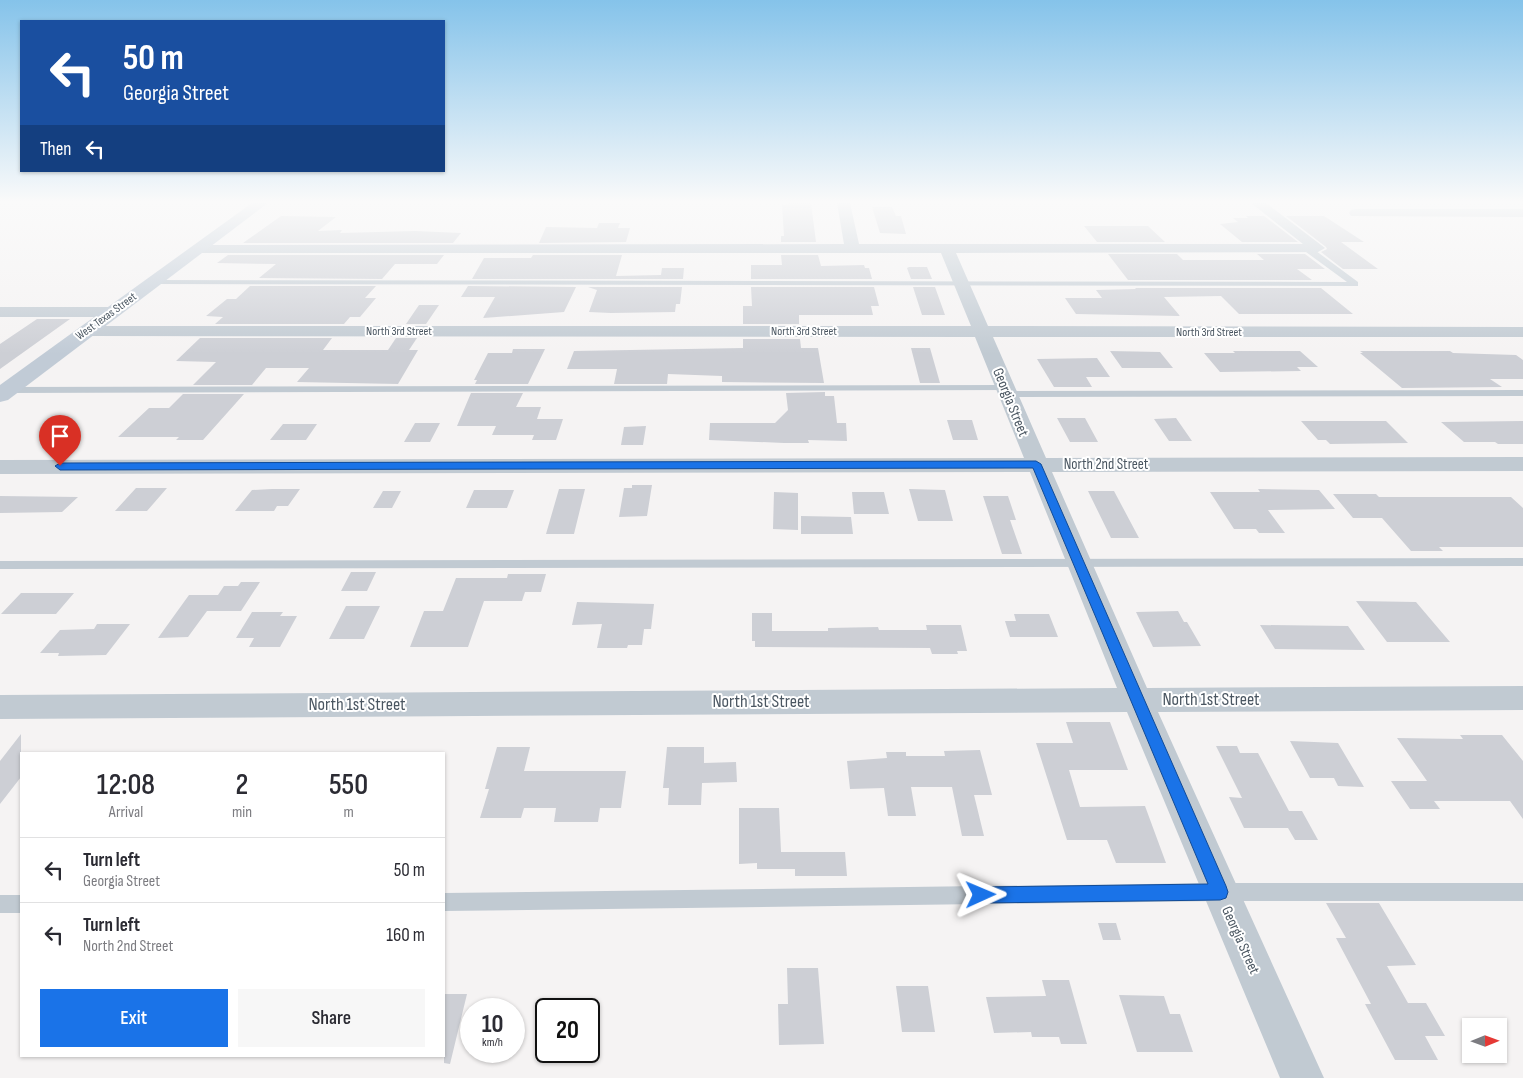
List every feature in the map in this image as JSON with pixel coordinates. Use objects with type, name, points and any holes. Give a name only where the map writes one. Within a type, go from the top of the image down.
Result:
[{"type":"street","name":"West Texas Street","points":[[4,392],[192,253]]},
{"type":"street","name":"Georgia Street","points":[[949,253],[1136,700],[1302,1078]]},
{"type":"street","points":[[0,312],[112,312]]},
{"type":"street","name":"North 3rd Street","points":[[86,331],[1523,332]]},
{"type":"street","name":"North 2nd Street","points":[[0,467],[1523,464]]},
{"type":"street","name":"North 1st Street","points":[[0,706],[1523,698]]},
{"type":"lane","points":[[152,282],[1355,284],[1318,253]]},
{"type":"lane","points":[[4,392],[1007,391],[1523,393]]},
{"type":"lane","points":[[0,565],[1523,562]]},
{"type":"lane","points":[[445,902],[1220,892],[1523,892]]},
{"type":"lane","points":[[0,904],[20,904]]},
{"type":"building","points":[[1323,253],[1356,253],[1378,269],[1343,269]]},
{"type":"building","points":[[1108,254],[1177,254],[1183,260],[1264,260],[1257,254],[1305,254],[1325,269],[1297,269],[1312,280],[1128,280]]},
{"type":"building","points":[[228,255],[444,255],[437,264],[395,264],[382,279],[259,278],[276,264],[217,263]]},
{"type":"building","points":[[533,255],[622,255],[616,276],[661,275],[662,268],[684,268],[683,279],[472,279],[484,258],[531,258]]},
{"type":"building","points":[[781,255],[818,255],[821,266],[864,265],[865,268],[869,268],[872,279],[751,279],[751,265],[782,265]]},
{"type":"building","points":[[927,267],[932,279],[911,279],[907,268]]},
{"type":"building","points":[[250,286],[376,286],[365,298],[376,298],[360,317],[350,317],[344,324],[215,324],[223,317],[206,316],[227,299],[236,299]]},
{"type":"building","points":[[468,286],[576,287],[564,312],[483,318],[495,297],[461,297]]},
{"type":"building","points":[[588,287],[682,287],[680,304],[676,304],[675,312],[611,313],[589,312],[597,290]]},
{"type":"building","points":[[751,287],[874,287],[879,306],[871,306],[873,315],[799,315],[799,324],[743,324],[743,306],[752,306]]},
{"type":"building","points":[[913,287],[935,287],[945,315],[922,315]]},
{"type":"building","points":[[1135,288],[1321,288],[1353,314],[1239,314],[1221,296],[1164,297],[1180,316],[1076,314],[1065,298],[1102,298],[1096,290]]},
{"type":"building","points":[[419,305],[439,305],[426,324],[406,324]]},
{"type":"building","points":[[37,319],[70,319],[0,369],[0,344]]},
{"type":"building","points":[[200,338],[332,338],[323,350],[388,350],[396,338],[417,338],[409,350],[418,350],[398,384],[297,382],[309,368],[266,368],[252,385],[193,385],[216,362],[176,361]]},
{"type":"building","points":[[743,339],[800,339],[801,348],[818,348],[824,383],[722,382],[722,376],[668,374],[667,384],[614,384],[617,369],[567,369],[574,351],[743,348]]},
{"type":"building","points":[[911,348],[930,348],[940,383],[920,383]]},
{"type":"building","points":[[513,349],[545,349],[528,384],[475,384],[477,380],[474,380],[488,353],[512,353]]},
{"type":"building","points":[[1110,351],[1160,352],[1173,368],[1122,368]]},
{"type":"building","points":[[1233,351],[1300,351],[1318,367],[1297,367],[1301,371],[1220,372],[1204,353],[1235,353]]},
{"type":"building","points":[[1360,351],[1450,351],[1453,353],[1516,355],[1523,360],[1523,379],[1490,379],[1502,387],[1402,388],[1360,353],[1363,353]]},
{"type":"building","points":[[1097,358],[1110,377],[1086,377],[1092,387],[1054,387],[1037,359]]},
{"type":"building","points":[[825,392],[825,396],[834,396],[837,423],[846,423],[847,441],[808,440],[809,443],[784,443],[709,440],[710,423],[775,423],[788,410],[786,393]]},
{"type":"building","points":[[471,393],[523,393],[516,407],[541,407],[537,419],[563,419],[556,440],[532,440],[534,435],[492,435],[496,426],[457,426]]},
{"type":"building","points":[[183,394],[244,394],[203,440],[176,440],[179,437],[118,437],[149,408],[169,408]]},
{"type":"building","points":[[1057,418],[1085,418],[1098,442],[1070,442]]},
{"type":"building","points":[[1176,418],[1192,441],[1169,441],[1154,419]]},
{"type":"building","points":[[947,420],[972,420],[978,440],[953,440]]},
{"type":"building","points":[[1301,421],[1386,421],[1408,443],[1330,444],[1326,440],[1318,440]]},
{"type":"building","points":[[1523,421],[1523,444],[1464,442],[1441,422]]},
{"type":"building","points":[[415,423],[440,423],[430,442],[404,442]]},
{"type":"building","points":[[283,424],[317,424],[306,440],[270,440]]},
{"type":"building","points":[[646,426],[643,445],[621,445],[624,427]]},
{"type":"building","points":[[632,485],[652,485],[647,516],[619,517],[624,488],[632,488]]},
{"type":"building","points":[[136,488],[167,488],[147,511],[115,511]]},
{"type":"building","points":[[300,489],[288,506],[277,506],[274,511],[235,511],[252,490]]},
{"type":"building","points":[[559,489],[585,489],[574,534],[546,534]]},
{"type":"building","points":[[909,489],[945,490],[953,521],[918,521]]},
{"type":"building","points":[[1258,489],[1319,490],[1335,509],[1268,510],[1285,533],[1259,533],[1256,529],[1234,529],[1210,492],[1260,492]]},
{"type":"building","points":[[474,490],[514,490],[507,508],[466,508]]},
{"type":"building","points":[[383,491],[401,491],[392,508],[373,508]]},
{"type":"building","points":[[1088,491],[1114,491],[1139,538],[1111,538]]},
{"type":"building","points":[[774,492],[798,493],[798,530],[773,529]]},
{"type":"building","points":[[852,492],[884,492],[889,514],[854,514]]},
{"type":"building","points":[[1333,494],[1376,494],[1379,497],[1511,497],[1523,508],[1523,547],[1439,547],[1443,551],[1411,551],[1382,518],[1353,518]]},
{"type":"building","points":[[0,496],[78,497],[62,512],[0,513]]},
{"type":"building","points":[[983,496],[1008,496],[1016,520],[1010,520],[1022,554],[1002,554]]},
{"type":"building","points":[[801,516],[851,517],[853,534],[801,534]]},
{"type":"building","points":[[351,572],[376,572],[367,591],[341,591]]},
{"type":"building","points":[[508,574],[546,574],[541,592],[525,592],[522,601],[484,601],[468,647],[410,647],[424,611],[443,611],[456,578],[507,578]]},
{"type":"building","points":[[241,582],[260,582],[241,611],[207,611],[188,637],[158,638],[189,595],[218,595],[224,586],[238,586]]},
{"type":"building","points":[[21,593],[74,593],[56,614],[1,614]]},
{"type":"building","points":[[1356,601],[1416,602],[1450,642],[1387,642]]},
{"type":"building","points":[[577,602],[654,604],[651,629],[644,629],[642,645],[628,645],[627,648],[597,648],[602,624],[572,625]]},
{"type":"building","points":[[346,606],[380,606],[364,639],[329,639]]},
{"type":"building","points":[[1178,611],[1201,646],[1153,647],[1136,612]]},
{"type":"building","points":[[252,612],[283,612],[280,616],[297,616],[280,647],[249,647],[254,638],[236,638]]},
{"type":"building","points":[[752,613],[772,613],[772,631],[828,631],[828,628],[878,627],[879,630],[927,630],[926,625],[961,625],[967,651],[957,651],[958,654],[932,654],[930,648],[755,647],[755,641],[752,641]]},
{"type":"building","points":[[1014,614],[1049,614],[1058,637],[1010,637],[1005,621],[1016,621]]},
{"type":"building","points":[[97,624],[130,624],[106,655],[58,656],[59,653],[40,653],[60,630],[94,629]]},
{"type":"building","points":[[1260,625],[1348,626],[1365,650],[1275,649]]},
{"type":"building","points":[[1066,722],[1110,722],[1128,770],[1069,770],[1080,807],[1145,806],[1166,863],[1116,863],[1107,840],[1067,840],[1036,743],[1073,743]]},
{"type":"building","points":[[21,734],[20,778],[0,804],[0,761]]},
{"type":"building","points":[[1460,735],[1502,735],[1523,761],[1523,819],[1510,801],[1434,801],[1440,809],[1410,809],[1391,781],[1427,781],[1397,738],[1463,739]]},
{"type":"building","points":[[1290,741],[1338,743],[1364,787],[1338,786],[1334,778],[1310,778]]},
{"type":"building","points":[[1216,746],[1237,746],[1240,753],[1258,753],[1289,811],[1302,811],[1318,840],[1295,840],[1288,828],[1244,828],[1229,797],[1242,798]]},
{"type":"building","points":[[497,747],[530,747],[524,771],[626,771],[621,808],[600,808],[598,822],[554,822],[556,808],[524,808],[521,818],[480,818],[489,789],[485,789]]},
{"type":"building","points":[[667,747],[704,747],[704,763],[736,762],[737,782],[702,783],[701,805],[668,805],[669,788],[663,788]]},
{"type":"building","points":[[980,750],[992,795],[974,795],[984,836],[962,836],[952,787],[911,787],[916,816],[888,816],[884,788],[850,789],[847,761],[887,758],[886,752],[906,752],[906,756],[945,756],[944,751]]},
{"type":"building","points":[[739,808],[779,808],[781,852],[845,852],[847,876],[795,876],[795,869],[757,869],[757,863],[739,864]]},
{"type":"building","points":[[1326,903],[1379,903],[1416,965],[1387,966],[1408,1003],[1426,1003],[1445,1036],[1425,1036],[1438,1060],[1395,1060],[1365,1004],[1371,1004],[1336,938],[1346,938]]},
{"type":"building","points":[[1098,923],[1116,923],[1121,940],[1103,940]]},
{"type":"building","points":[[787,968],[818,968],[824,1044],[779,1045],[778,1004],[788,1004]]},
{"type":"building","points":[[1042,980],[1069,980],[1087,1044],[1061,1044],[1059,1037],[1032,1037],[1031,1032],[994,1033],[986,997],[1046,996]]},
{"type":"building","points":[[896,986],[928,986],[935,1032],[902,1032]]},
{"type":"building","points":[[445,994],[467,994],[466,998],[460,998],[460,1023],[450,1064],[444,1063]]},
{"type":"building","points":[[1119,995],[1164,996],[1170,1014],[1180,1014],[1193,1052],[1137,1052]]},
{"type":"route","points":[[60,466],[1036,464],[1220,892],[981,895]]}]
